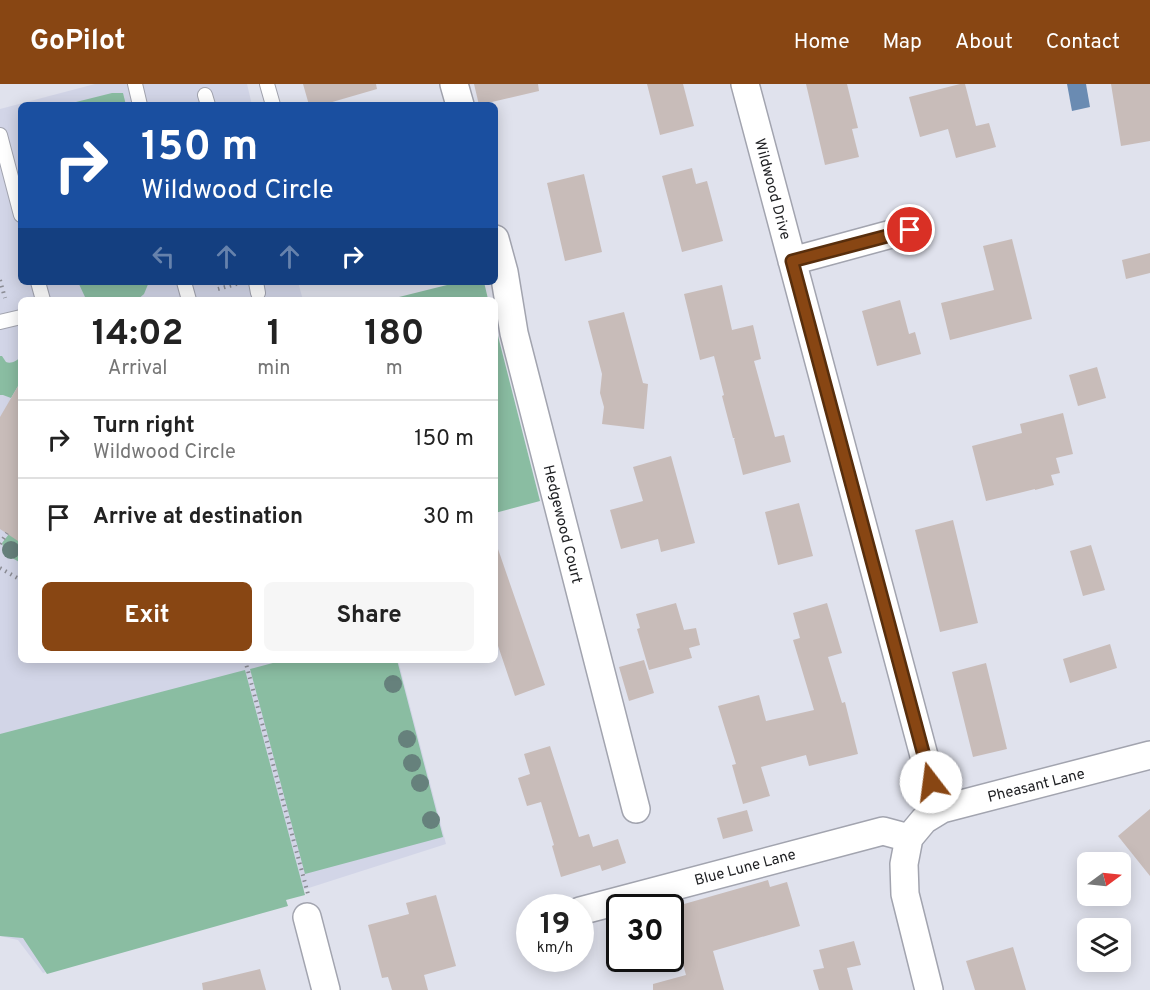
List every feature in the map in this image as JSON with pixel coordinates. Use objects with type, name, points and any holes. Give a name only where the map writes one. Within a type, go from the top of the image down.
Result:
[{"type":"street","points":[[454,84],[459,102]]},
{"type":"street","name":"Wildwood Drive","points":[[745,84],[931,782]]},
{"type":"street","points":[[792,261],[910,230]]},
{"type":"street","name":"Hedgewood Court","points":[[498,250],[504,272],[503,313],[514,333],[636,809]]},
{"type":"street","name":"Pheasant Lane","points":[[909,838],[924,820],[942,809],[1150,755]]},
{"type":"street","name":"Blue Lune Lane","points":[[594,907],[883,831],[909,838]]},
{"type":"street","points":[[909,838],[904,864],[905,894],[929,990]]},
{"type":"street","points":[[308,907],[326,990]]},
{"type":"lane","points":[[135,84],[139,102]]},
{"type":"lane","points":[[267,84],[272,102]]},
{"type":"lane","points":[[0,135],[18,204]]},
{"type":"lane","points":[[0,322],[18,317]]},
{"type":"path","points":[[0,280],[5,298]]},
{"type":"path","points":[[218,289],[232,285]]},
{"type":"path","points":[[0,544],[7,533]]},
{"type":"path","points":[[0,568],[18,578]]},
{"type":"path","points":[[246,663],[308,907]]},
{"type":"shaded area","points":[[95,84],[247,84],[251,102],[27,102]]},
{"type":"shaded area","points":[[18,104],[18,285],[299,285],[302,297],[18,297],[18,663],[399,663],[446,844],[43,973],[18,940],[0,936],[0,109]]},
{"type":"green space","points":[[112,93],[123,93],[125,102],[76,102]]},
{"type":"green space","points":[[79,285],[148,285],[140,297],[85,297]]},
{"type":"green space","points":[[447,285],[485,285],[488,297],[399,297]]},
{"type":"green space","points":[[498,336],[540,501],[498,512]]},
{"type":"green space","points":[[0,356],[6,362],[18,359],[18,386],[11,398],[0,395]]},
{"type":"green space","points":[[9,534],[18,539],[18,561],[5,554],[2,543]]},
{"type":"green space","points":[[273,663],[398,663],[443,837],[305,874],[250,669]]},
{"type":"green space","points":[[245,670],[305,895],[286,900],[288,906],[47,974],[23,938],[0,936],[0,734]]},
{"type":"water","points":[[1067,84],[1086,84],[1090,107],[1072,111]]},
{"type":"building","points":[[303,84],[376,84],[377,89],[332,102],[308,102]]},
{"type":"building","points":[[474,84],[538,84],[539,91],[492,102],[478,102]]},
{"type":"building","points":[[647,84],[683,84],[694,126],[660,135]]},
{"type":"building","points":[[806,84],[847,84],[858,128],[852,129],[859,157],[825,165]]},
{"type":"building","points":[[965,84],[976,126],[989,123],[996,147],[956,158],[948,129],[920,137],[909,97]]},
{"type":"building","points":[[1111,84],[1150,84],[1150,141],[1121,146]]},
{"type":"building","points":[[692,168],[696,184],[707,181],[723,241],[682,252],[662,176]]},
{"type":"building","points":[[584,174],[602,252],[565,261],[547,183]]},
{"type":"building","points":[[1012,239],[1032,319],[950,340],[941,303],[994,290],[983,246]]},
{"type":"building","points":[[1150,253],[1150,273],[1126,279],[1122,260]]},
{"type":"building","points":[[722,285],[732,330],[753,325],[761,359],[754,361],[775,437],[784,435],[791,462],[743,475],[714,356],[700,360],[684,294]]},
{"type":"building","points":[[900,300],[909,334],[915,332],[921,354],[877,366],[862,311]]},
{"type":"building","points":[[624,312],[643,383],[648,384],[644,429],[602,424],[604,407],[600,393],[602,374],[588,321]]},
{"type":"building","points":[[1097,367],[1106,398],[1078,406],[1069,375]]},
{"type":"building","points":[[18,386],[18,541],[0,529],[0,417]]},
{"type":"building","points":[[1063,413],[1073,454],[1056,458],[1060,473],[1051,475],[1054,485],[986,501],[972,446],[1022,433],[1020,424]]},
{"type":"building","points":[[671,456],[695,543],[661,552],[658,539],[621,549],[610,510],[643,501],[633,467]]},
{"type":"building","points":[[799,503],[813,556],[778,565],[765,512]]},
{"type":"building","points":[[953,520],[978,623],[940,632],[915,530]]},
{"type":"building","points":[[1091,545],[1105,590],[1083,596],[1070,551]]},
{"type":"building","points":[[498,549],[545,685],[515,696],[498,646]]},
{"type":"building","points":[[676,603],[684,630],[696,628],[700,645],[689,648],[692,658],[649,670],[637,629],[640,628],[636,614]]},
{"type":"building","points":[[827,603],[842,653],[828,657],[842,703],[845,702],[858,754],[809,766],[806,755],[761,767],[770,796],[743,804],[732,765],[736,764],[718,706],[759,695],[766,721],[814,710],[793,640],[800,638],[793,613]]},
{"type":"building","points":[[1110,644],[1117,668],[1070,683],[1063,659]]},
{"type":"building","points":[[644,660],[654,693],[629,701],[619,667]]},
{"type":"building","points":[[986,663],[1007,749],[973,757],[952,672]]},
{"type":"building","points":[[550,746],[579,837],[589,834],[593,847],[618,839],[626,863],[602,871],[600,865],[561,877],[541,802],[527,806],[518,778],[530,774],[524,754]]},
{"type":"building","points":[[1150,809],[1150,876],[1131,852],[1118,836]]},
{"type":"building","points":[[747,810],[753,831],[723,839],[717,818]]},
{"type":"building","points":[[768,880],[770,887],[787,882],[800,926],[713,951],[724,990],[653,990],[653,984],[686,975],[684,904]]},
{"type":"building","points":[[436,895],[456,966],[424,975],[428,990],[392,990],[388,977],[382,978],[368,925],[409,914],[406,903]]},
{"type":"building","points":[[854,941],[861,965],[847,968],[853,990],[819,990],[813,970],[824,968],[819,950]]},
{"type":"building","points":[[1013,947],[1026,990],[975,990],[966,961]]},
{"type":"building","points":[[260,969],[266,990],[203,990],[202,983]]},
{"type":"route","points":[[910,230],[792,261],[931,782]]}]
